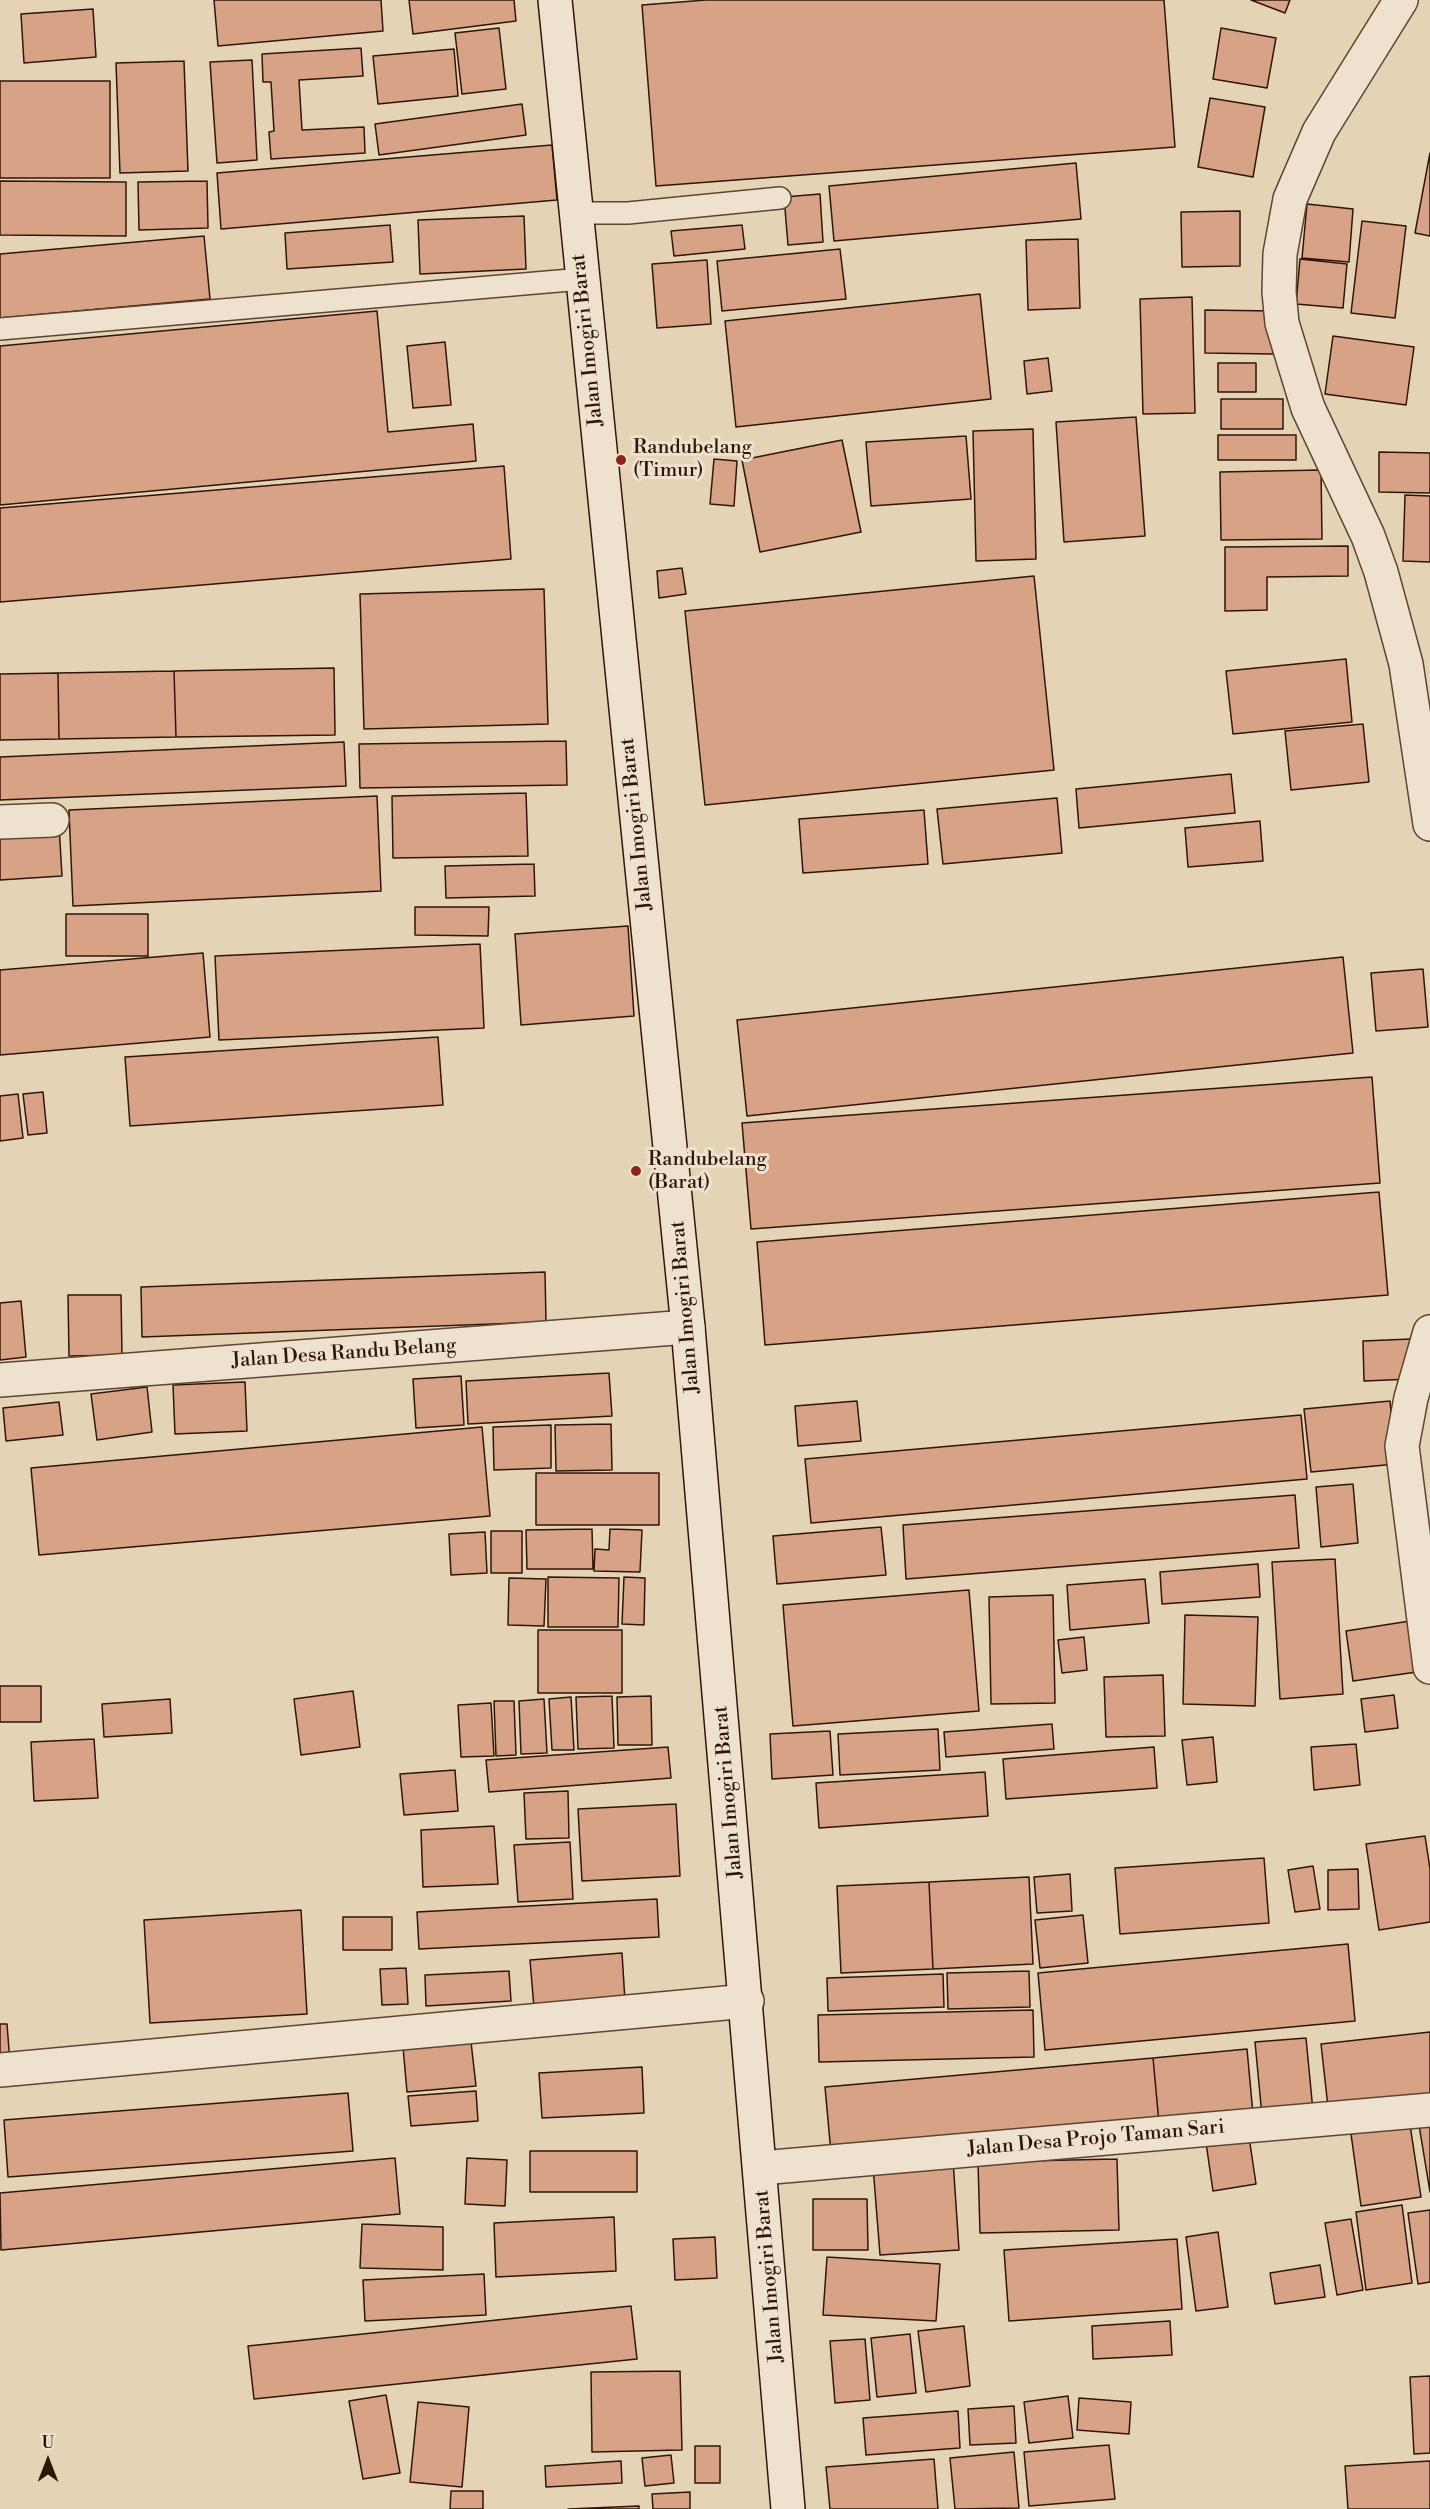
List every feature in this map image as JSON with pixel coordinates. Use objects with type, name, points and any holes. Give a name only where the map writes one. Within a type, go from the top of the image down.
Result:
[{"type":"street","name":"Jalan Imogiri Barat","points":[[555,0],[688,1327],[747,2001],[788,2509]]},
{"type":"street","points":[[1401,0],[1319,132],[1290,199],[1281,254],[1279,292],[1282,323],[1308,408],[1368,536],[1381,572],[1406,664],[1430,824]]},
{"type":"street","points":[[0,822],[52,820]]},
{"type":"street","name":"Jalan Desa Randu Belang","points":[[0,1380],[688,1327]]},
{"type":"street","points":[[1428,1646],[1402,1446],[1411,1398],[1430,1332]]},
{"type":"street","points":[[0,2070],[747,2001]]},
{"type":"street","name":"Jalan Desa Projo Taman Sari","points":[[761,2168],[1430,2110]]},
{"type":"lane","points":[[576,213],[628,213],[780,198]]},
{"type":"lane","points":[[0,329],[582,279]]},
{"type":"building","points":[[214,0],[381,0],[383,31],[218,46]]},
{"type":"building","points":[[409,0],[514,0],[516,21],[413,34]]},
{"type":"building","points":[[706,0],[1164,0],[1175,147],[656,186],[642,5]]},
{"type":"building","points":[[1251,0],[1290,0],[1285,13]]},
{"type":"building","points":[[93,9],[96,57],[24,63],[21,14]]},
{"type":"building","points":[[499,28],[506,89],[462,94],[455,33]]},
{"type":"building","points":[[1221,28],[1276,38],[1267,88],[1213,79]]},
{"type":"building","points":[[361,48],[363,76],[299,80],[302,130],[364,127],[365,153],[271,159],[269,132],[274,131],[271,82],[263,82],[262,54]]},
{"type":"building","points":[[454,49],[458,96],[378,104],[373,56]]},
{"type":"building","points":[[252,60],[257,160],[217,163],[210,62]]},
{"type":"building","points":[[184,61],[188,171],[120,173],[116,63]]},
{"type":"building","points":[[0,81],[110,81],[110,178],[0,178]]},
{"type":"building","points":[[1210,98],[1265,107],[1253,177],[1198,167]]},
{"type":"building","points":[[522,104],[526,135],[379,155],[375,124]]},
{"type":"building","points":[[552,145],[557,200],[221,229],[217,173]]},
{"type":"building","points":[[1430,153],[1430,236],[1415,233]]},
{"type":"building","points":[[1076,163],[1081,219],[834,241],[829,186]]},
{"type":"building","points":[[0,181],[126,182],[126,236],[0,235]]},
{"type":"building","points":[[207,181],[208,228],[139,230],[138,182]]},
{"type":"building","points":[[820,194],[823,242],[788,245],[784,197]]},
{"type":"building","points":[[1307,204],[1353,209],[1349,262],[1302,258]]},
{"type":"building","points":[[1240,211],[1240,266],[1182,267],[1181,212]]},
{"type":"building","points":[[524,216],[526,269],[420,274],[418,220]]},
{"type":"building","points":[[1362,221],[1406,226],[1395,318],[1351,313]]},
{"type":"building","points":[[390,225],[393,262],[287,269],[285,233]]},
{"type":"building","points":[[742,225],[745,249],[674,256],[671,231]]},
{"type":"building","points":[[204,236],[210,299],[0,318],[0,254]]},
{"type":"building","points":[[1078,239],[1080,308],[1028,310],[1026,240]]},
{"type":"building","points":[[840,249],[846,299],[722,311],[717,261]]},
{"type":"building","points":[[1300,259],[1347,264],[1343,308],[1296,304]]},
{"type":"building","points":[[707,260],[711,324],[657,328],[652,264]]},
{"type":"building","points":[[980,294],[991,399],[736,427],[725,321]]},
{"type":"building","points":[[1192,297],[1195,413],[1143,414],[1140,299]]},
{"type":"building","points":[[1205,310],[1274,311],[1273,354],[1205,353]]},
{"type":"building","points":[[377,311],[388,432],[473,424],[476,461],[0,505],[0,346]]},
{"type":"building","points":[[1333,336],[1414,347],[1406,405],[1325,394]]},
{"type":"building","points":[[445,342],[451,405],[413,408],[407,346]]},
{"type":"building","points":[[1048,358],[1052,391],[1027,394],[1024,361]]},
{"type":"building","points":[[1218,363],[1256,363],[1256,392],[1218,392]]},
{"type":"building","points":[[1221,399],[1283,399],[1283,429],[1221,429]]},
{"type":"building","points":[[1136,417],[1145,536],[1064,542],[1056,422]]},
{"type":"building","points":[[1033,429],[1036,559],[976,561],[973,431]]},
{"type":"building","points":[[1218,435],[1296,435],[1296,460],[1218,460]]},
{"type":"building","points":[[966,436],[971,499],[871,506],[866,442]]},
{"type":"building","points":[[842,440],[861,532],[760,552],[742,460]]},
{"type":"building","points":[[1379,452],[1430,453],[1430,493],[1379,492]]},
{"type":"building","points":[[714,459],[737,461],[734,506],[710,504]]},
{"type":"building","points":[[504,466],[511,559],[0,602],[0,508]]},
{"type":"building","points":[[1321,470],[1322,539],[1221,540],[1220,472]]},
{"type":"building","points":[[1405,495],[1430,496],[1430,562],[1403,561]]},
{"type":"building","points":[[1348,546],[1348,576],[1267,577],[1267,610],[1225,611],[1225,547]]},
{"type":"building","points":[[682,568],[686,594],[659,598],[657,571]]},
{"type":"building","points":[[1034,576],[1054,770],[705,805],[685,611]]},
{"type":"building","points":[[544,589],[548,724],[364,729],[360,594]]},
{"type":"building","points":[[1346,659],[1352,722],[1233,734],[1226,671]]},
{"type":"building","points":[[334,668],[335,735],[176,737],[174,671]]},
{"type":"building","points":[[174,671],[176,737],[59,739],[58,673]]},
{"type":"building","points":[[58,673],[59,739],[0,740],[0,674]]},
{"type":"building","points":[[1363,724],[1369,782],[1291,790],[1285,731]]},
{"type":"building","points":[[566,741],[567,785],[360,788],[359,744]]},
{"type":"building","points":[[344,742],[346,786],[0,800],[0,757]]},
{"type":"building","points":[[1231,774],[1235,813],[1079,828],[1076,789]]},
{"type":"building","points":[[526,793],[528,856],[393,858],[392,796]]},
{"type":"building","points":[[377,796],[381,891],[73,906],[69,810]]},
{"type":"building","points":[[1057,798],[1062,853],[943,864],[937,809]]},
{"type":"building","points":[[924,810],[928,864],[803,873],[799,819]]},
{"type":"building","points":[[1260,821],[1263,861],[1188,867],[1185,828]]},
{"type":"building","points":[[59,826],[62,876],[0,880],[0,830]]},
{"type":"building","points":[[534,864],[535,896],[446,898],[445,866]]},
{"type":"building","points":[[415,907],[489,907],[488,936],[415,935]]},
{"type":"building","points":[[66,914],[148,914],[148,956],[66,956]]},
{"type":"building","points":[[628,926],[634,1016],[521,1025],[515,934]]},
{"type":"building","points":[[480,944],[484,1028],[219,1040],[215,956]]},
{"type":"building","points":[[203,953],[210,1037],[0,1055],[0,970]]},
{"type":"building","points":[[1343,957],[1353,1053],[747,1116],[737,1020]]},
{"type":"building","points":[[1423,969],[1428,1027],[1376,1031],[1371,973]]},
{"type":"building","points":[[438,1037],[443,1105],[130,1126],[125,1057]]},
{"type":"building","points":[[1372,1077],[1380,1183],[751,1229],[742,1123]]},
{"type":"building","points":[[43,1092],[47,1133],[28,1135],[23,1094]]},
{"type":"building","points":[[18,1094],[23,1138],[0,1141],[0,1096]]},
{"type":"building","points":[[1379,1192],[1388,1295],[765,1345],[757,1242]]},
{"type":"building","points":[[545,1272],[546,1322],[142,1337],[141,1287]]},
{"type":"building","points":[[68,1295],[121,1295],[122,1355],[69,1356]]},
{"type":"building","points":[[21,1301],[26,1357],[0,1360],[0,1303]]},
{"type":"building","points":[[1411,1339],[1412,1379],[1364,1381],[1363,1341]]},
{"type":"building","points":[[609,1373],[612,1416],[468,1424],[466,1381]]},
{"type":"building","points":[[461,1376],[464,1425],[416,1428],[413,1379]]},
{"type":"building","points":[[245,1382],[247,1431],[175,1434],[173,1385]]},
{"type":"building","points":[[147,1387],[152,1432],[97,1440],[91,1394]]},
{"type":"building","points":[[857,1401],[861,1441],[798,1446],[795,1406]]},
{"type":"building","points":[[1390,1401],[1396,1464],[1311,1472],[1304,1409]]},
{"type":"building","points":[[59,1402],[63,1435],[6,1441],[3,1408]]},
{"type":"building","points":[[1301,1415],[1307,1479],[811,1523],[805,1459]]},
{"type":"building","points":[[611,1424],[612,1470],[556,1471],[555,1425]]},
{"type":"building","points":[[551,1425],[551,1468],[494,1470],[493,1427]]},
{"type":"building","points":[[482,1427],[490,1516],[39,1555],[31,1468]]},
{"type":"building","points":[[536,1473],[659,1473],[659,1525],[536,1525]]},
{"type":"building","points":[[1353,1484],[1358,1543],[1321,1547],[1316,1487]]},
{"type":"building","points":[[1295,1495],[1299,1548],[906,1579],[903,1525]]},
{"type":"building","points":[[881,1527],[886,1575],[777,1584],[773,1536]]},
{"type":"building","points":[[592,1529],[593,1569],[527,1569],[526,1530]]},
{"type":"building","points":[[610,1529],[642,1530],[640,1572],[594,1571],[595,1549],[609,1550]]},
{"type":"building","points":[[491,1531],[522,1531],[522,1573],[491,1573]]},
{"type":"building","points":[[485,1532],[487,1573],[451,1575],[449,1534]]},
{"type":"building","points":[[1335,1559],[1343,1694],[1280,1699],[1272,1562]]},
{"type":"building","points":[[1258,1564],[1260,1597],[1162,1604],[1160,1572]]},
{"type":"building","points":[[548,1577],[619,1578],[618,1627],[548,1627]]},
{"type":"building","points":[[624,1577],[645,1578],[644,1625],[622,1624]]},
{"type":"building","points":[[509,1578],[546,1579],[544,1626],[508,1625]]},
{"type":"building","points":[[1145,1579],[1149,1623],[1070,1630],[1067,1585]]},
{"type":"building","points":[[969,1590],[979,1711],[793,1726],[783,1605]]},
{"type":"building","points":[[1053,1595],[1055,1703],[991,1704],[989,1597]]},
{"type":"building","points":[[1185,1615],[1258,1617],[1255,1706],[1183,1704]]},
{"type":"building","points":[[1410,1621],[1417,1672],[1353,1681],[1346,1631]]},
{"type":"building","points":[[538,1630],[622,1630],[622,1693],[538,1693]]},
{"type":"building","points":[[1084,1637],[1087,1670],[1062,1673],[1058,1640]]},
{"type":"building","points":[[1163,1675],[1165,1736],[1106,1737],[1104,1677]]},
{"type":"building","points":[[0,1686],[41,1686],[41,1722],[0,1722]]},
{"type":"building","points":[[353,1691],[360,1747],[301,1755],[294,1699]]},
{"type":"building","points":[[1394,1695],[1398,1728],[1365,1732],[1361,1699]]},
{"type":"building","points":[[612,1696],[614,1748],[578,1749],[576,1697]]},
{"type":"building","points":[[651,1696],[652,1745],[618,1745],[617,1697]]},
{"type":"building","points":[[571,1697],[574,1750],[552,1750],[549,1699]]},
{"type":"building","points":[[170,1699],[172,1733],[104,1737],[102,1704]]},
{"type":"building","points":[[544,1699],[547,1753],[521,1754],[519,1701]]},
{"type":"building","points":[[494,1701],[514,1701],[516,1755],[496,1756]]},
{"type":"building","points":[[491,1703],[494,1756],[461,1757],[458,1705]]},
{"type":"building","points":[[1052,1724],[1054,1749],[946,1757],[944,1732]]},
{"type":"building","points":[[938,1729],[940,1770],[840,1775],[838,1734]]},
{"type":"building","points":[[830,1731],[833,1775],[772,1779],[770,1734]]},
{"type":"building","points":[[1213,1737],[1217,1782],[1187,1785],[1182,1740]]},
{"type":"building","points":[[94,1739],[98,1798],[34,1801],[31,1742]]},
{"type":"building","points":[[1356,1744],[1360,1785],[1314,1790],[1311,1747]]},
{"type":"building","points":[[668,1747],[671,1778],[489,1792],[486,1760]]},
{"type":"building","points":[[1154,1747],[1157,1788],[1006,1799],[1003,1759]]},
{"type":"building","points":[[455,1770],[458,1811],[404,1815],[400,1774]]},
{"type":"building","points":[[985,1772],[988,1816],[819,1828],[816,1783]]},
{"type":"building","points":[[568,1791],[569,1838],[526,1839],[524,1793]]},
{"type":"building","points":[[676,1804],[680,1876],[582,1881],[578,1809]]},
{"type":"building","points":[[494,1826],[498,1884],[423,1887],[421,1830]]},
{"type":"building","points":[[1425,1836],[1430,1869],[1430,1922],[1379,1930],[1366,1844]]},
{"type":"building","points":[[570,1842],[573,1899],[518,1902],[514,1845]]},
{"type":"building","points":[[1264,1858],[1269,1923],[1120,1934],[1115,1868]]},
{"type":"building","points":[[1313,1866],[1320,1909],[1295,1912],[1288,1870]]},
{"type":"building","points":[[1358,1869],[1359,1909],[1328,1910],[1328,1870]]},
{"type":"building","points":[[1070,1874],[1072,1911],[1037,1913],[1034,1877]]},
{"type":"building","points":[[1029,1877],[1033,1964],[933,1969],[929,1882]]},
{"type":"building","points":[[929,1882],[933,1969],[841,1973],[837,1886]]},
{"type":"building","points":[[657,1899],[659,1937],[419,1949],[417,1912]]},
{"type":"building","points":[[301,1910],[307,2014],[150,2023],[144,1920]]},
{"type":"building","points":[[1083,1915],[1088,1963],[1040,1968],[1035,1920]]},
{"type":"building","points":[[343,1917],[392,1917],[392,1950],[343,1950]]},
{"type":"building","points":[[1348,1944],[1355,2021],[1045,2050],[1038,1973]]},
{"type":"building","points":[[622,1953],[625,2001],[534,2008],[530,1960]]},
{"type":"building","points":[[406,1968],[408,2004],[382,2005],[380,1969]]},
{"type":"building","points":[[509,1971],[511,2001],[426,2006],[425,1975]]},
{"type":"building","points":[[1029,1971],[1030,2007],[948,2009],[947,1973]]},
{"type":"building","points":[[943,1974],[944,2007],[828,2011],[827,1978]]},
{"type":"building","points":[[1033,2010],[1034,2057],[819,2062],[818,2015]]},
{"type":"building","points":[[0,2024],[7,2024],[10,2063],[0,2064]]},
{"type":"building","points":[[1430,2032],[1430,2095],[1328,2107],[1321,2044]]},
{"type":"building","points":[[1306,2038],[1313,2111],[1262,2116],[1255,2042]]},
{"type":"building","points":[[471,2042],[476,2086],[407,2092],[403,2047]]},
{"type":"building","points":[[1247,2049],[1253,2114],[1159,2123],[1153,2058]]},
{"type":"building","points":[[1153,2058],[1159,2123],[831,2153],[825,2087]]},
{"type":"building","points":[[642,2067],[644,2113],[542,2118],[539,2073]]},
{"type":"building","points":[[476,2091],[478,2121],[411,2126],[408,2096]]},
{"type":"building","points":[[348,2093],[353,2151],[8,2177],[4,2120]]},
{"type":"building","points":[[1430,2124],[1430,2192],[1419,2125]]},
{"type":"building","points":[[1410,2125],[1421,2197],[1361,2206],[1351,2134]]},
{"type":"building","points":[[1248,2130],[1256,2184],[1213,2191],[1205,2136]]},
{"type":"building","points":[[530,2151],[637,2151],[637,2192],[530,2192]]},
{"type":"building","points":[[395,2158],[400,2214],[1,2250],[0,2193]]},
{"type":"building","points":[[467,2158],[507,2160],[505,2206],[465,2204]]},
{"type":"building","points":[[1117,2159],[1119,2230],[980,2233],[978,2162]]},
{"type":"building","points":[[953,2160],[959,2250],[880,2255],[873,2166]]},
{"type":"building","points":[[813,2199],[867,2199],[868,2250],[813,2250]]},
{"type":"building","points":[[1402,2205],[1412,2283],[1366,2290],[1356,2212]]},
{"type":"building","points":[[1430,2210],[1430,2282],[1418,2284],[1408,2213]]},
{"type":"building","points":[[614,2217],[616,2271],[496,2277],[494,2223]]},
{"type":"building","points":[[1351,2219],[1363,2290],[1337,2295],[1325,2223]]},
{"type":"building","points":[[362,2224],[443,2227],[443,2270],[360,2268]]},
{"type":"building","points":[[1218,2232],[1228,2307],[1196,2311],[1186,2237]]},
{"type":"building","points":[[715,2237],[717,2278],[675,2280],[673,2239]]},
{"type":"building","points":[[1177,2239],[1182,2309],[1009,2321],[1004,2250]]},
{"type":"building","points":[[827,2257],[940,2264],[936,2321],[823,2315]]},
{"type":"building","points":[[1320,2265],[1325,2297],[1275,2304],[1270,2273]]},
{"type":"building","points":[[484,2274],[486,2315],[365,2321],[363,2280]]},
{"type":"building","points":[[631,2306],[637,2359],[254,2399],[248,2346]]},
{"type":"building","points":[[1170,2321],[1172,2355],[1093,2359],[1092,2326]]},
{"type":"building","points":[[964,2326],[970,2386],[926,2392],[918,2331]]},
{"type":"building","points":[[910,2334],[916,2393],[877,2397],[871,2338]]},
{"type":"building","points":[[865,2339],[870,2400],[835,2403],[830,2341]]},
{"type":"building","points":[[680,2371],[682,2450],[592,2452],[591,2372]]},
{"type":"building","points":[[1430,2376],[1430,2453],[1414,2454],[1410,2377]]},
{"type":"building","points":[[386,2395],[400,2473],[363,2479],[349,2401]]},
{"type":"building","points":[[1068,2396],[1073,2438],[1029,2443],[1024,2402]]},
{"type":"building","points":[[1079,2398],[1131,2402],[1129,2434],[1077,2430]]},
{"type":"building","points":[[418,2402],[469,2407],[462,2487],[410,2482]]},
{"type":"building","points":[[1014,2406],[1016,2443],[970,2445],[968,2409]]},
{"type":"building","points":[[958,2411],[960,2448],[866,2455],[863,2418]]},
{"type":"building","points":[[1109,2445],[1115,2499],[1029,2506],[1024,2452]]},
{"type":"building","points":[[695,2446],[720,2446],[720,2483],[695,2483]]},
{"type":"building","points":[[1014,2452],[1019,2508],[955,2509],[950,2458]]},
{"type":"building","points":[[671,2455],[674,2483],[645,2486],[642,2458]]},
{"type":"building","points":[[934,2459],[938,2509],[830,2509],[826,2467]]},
{"type":"building","points":[[621,2461],[622,2483],[546,2487],[545,2466]]},
{"type":"building","points":[[1430,2461],[1430,2509],[1348,2509],[1345,2466]]},
{"type":"building","points":[[451,2491],[483,2491],[483,2509],[450,2509]]},
{"type":"building","points":[[690,2492],[690,2509],[653,2509],[652,2494]]},
{"type":"building","points":[[639,2506],[639,2509],[568,2509]]},
{"type":"place","name":"Randubelang (Timur)","points":[[621,460]]},
{"type":"place","name":"Randubelang (Barat)","points":[[636,1171]]}]
